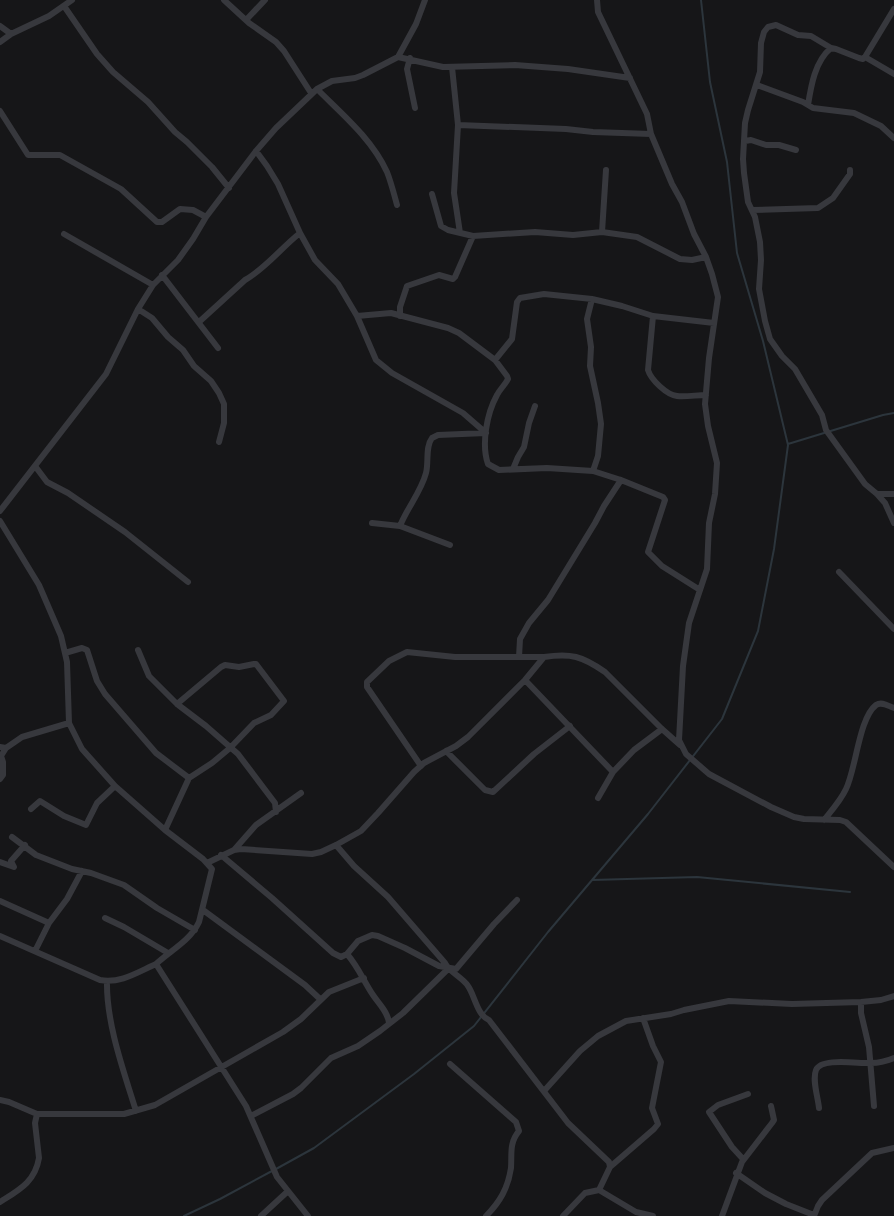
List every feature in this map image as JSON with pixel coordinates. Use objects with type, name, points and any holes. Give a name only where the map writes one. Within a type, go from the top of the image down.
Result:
[{"type":"street","points":[[0,42],[72,0]]},
{"type":"street","points":[[224,0],[246,20],[270,37],[284,51],[311,93]]},
{"type":"street","points":[[246,20],[265,0]]},
{"type":"street","points":[[398,57],[416,24],[425,0]]},
{"type":"street","points":[[597,0],[598,12],[647,114],[651,134],[672,184],[682,202],[694,234],[706,257],[718,297],[706,395],[708,426],[717,463],[715,494],[708,534],[709,560],[688,623],[683,666],[680,745]]},
{"type":"street","points":[[64,6],[97,54],[113,72],[148,102],[175,132],[212,167],[229,188]]},
{"type":"street","points":[[894,9],[863,59],[831,48],[811,36],[798,34],[772,25],[764,32],[761,43],[761,64],[757,85],[748,110],[744,173],[748,202],[755,217],[761,252],[759,289],[764,320],[770,339],[782,356],[795,368],[822,415],[826,430],[865,484],[885,503],[894,523]]},
{"type":"street","points":[[0,26],[11,34]]},
{"type":"street","points":[[808,105],[814,75],[825,53],[831,48]]},
{"type":"street","points":[[0,510],[106,374],[138,309],[153,285],[178,260],[206,217],[256,151],[311,93],[332,81],[355,78],[398,57],[410,58],[443,67],[515,65],[568,69],[630,78]]},
{"type":"street","points":[[866,57],[894,74]]},
{"type":"street","points":[[410,58],[407,69],[415,108]]},
{"type":"street","points":[[452,67],[458,125],[454,193],[460,233]]},
{"type":"street","points":[[757,85],[819,109],[854,113],[873,121],[894,138]]},
{"type":"street","points":[[317,89],[363,137],[378,157],[387,173],[397,205]]},
{"type":"street","points":[[0,111],[28,155],[60,155],[121,189],[157,222],[162,222],[180,209],[193,210],[206,217]]},
{"type":"street","points":[[458,125],[566,128],[593,132],[651,134]]},
{"type":"street","points":[[745,141],[751,140],[766,145],[779,145],[796,150]]},
{"type":"street","points":[[256,151],[278,184],[300,234],[315,260],[338,284],[357,316],[376,360],[381,366],[463,414],[486,433]]},
{"type":"street","points":[[602,232],[606,170]]},
{"type":"street","points":[[752,210],[818,208],[833,198],[850,174],[850,170]]},
{"type":"street","points":[[432,194],[441,226],[460,233],[474,236],[535,232],[573,234],[602,232],[636,237],[680,259],[692,260],[706,257]]},
{"type":"street","points":[[64,234],[153,285]]},
{"type":"street","points":[[199,322],[244,280],[253,276],[282,248],[300,234]]},
{"type":"street","points":[[400,316],[400,307],[407,286],[440,275],[452,279],[455,278],[474,236]]},
{"type":"street","points":[[162,275],[218,348]]},
{"type":"street","points":[[495,360],[512,339],[518,300],[544,294],[592,299],[653,316],[714,323]]},
{"type":"street","points":[[592,299],[587,319],[591,347],[590,366],[601,424],[598,456],[593,471]]},
{"type":"street","points":[[138,309],[152,318],[168,337],[183,350],[194,366],[211,381],[219,393],[224,404],[224,423],[219,442]]},
{"type":"street","points":[[357,316],[384,313],[448,328],[495,360],[508,379],[497,395],[491,411],[486,433],[486,457],[488,464],[499,470],[548,468],[593,471],[664,497],[666,500],[648,552],[662,566],[700,590]]},
{"type":"street","points":[[653,316],[648,370],[650,375],[676,396],[706,395]]},
{"type":"street","points":[[513,469],[524,447],[529,422],[535,406]]},
{"type":"street","points":[[400,526],[422,483],[426,471],[428,445],[432,438],[438,435],[486,433]]},
{"type":"street","points":[[35,466],[47,482],[68,493],[125,532],[188,582]]},
{"type":"street","points":[[518,657],[520,639],[529,623],[548,600],[621,480]]},
{"type":"street","points":[[877,494],[894,494]]},
{"type":"street","points":[[0,521],[39,584],[61,636],[66,653],[69,723],[82,749],[115,786],[212,869],[196,930],[156,964],[126,978],[107,981],[100,980],[0,936]]},
{"type":"street","points":[[372,522],[400,526],[450,545]]},
{"type":"street","points":[[839,572],[894,629]]},
{"type":"street","points":[[66,653],[82,648],[87,650],[97,681],[105,694],[156,753],[189,778]]},
{"type":"street","points":[[138,650],[149,676],[177,704],[238,754],[274,803],[276,812]]},
{"type":"street","points":[[421,766],[367,687],[367,682],[389,661],[407,652],[455,657],[544,657],[560,654],[571,655],[596,665],[605,672],[680,745],[688,756],[709,774],[729,786],[794,817],[846,822],[894,867]]},
{"type":"street","points":[[207,863],[221,855],[241,849],[312,854],[336,845],[361,830],[414,772],[468,737],[544,657]]},
{"type":"street","points":[[165,830],[189,778],[212,763],[230,748],[254,723],[271,715],[283,703],[282,698],[256,664],[240,667],[225,665],[221,667],[177,704]]},
{"type":"street","points":[[524,680],[613,772]]},
{"type":"street","points":[[824,820],[847,787],[867,720],[874,707],[882,703],[894,708]]},
{"type":"street","points":[[0,779],[3,775],[4,762],[1,756],[3,748],[22,737],[69,723]]},
{"type":"street","points":[[446,751],[485,790],[493,792],[534,754],[570,726]]},
{"type":"street","points":[[598,798],[613,772],[634,750],[662,729]]},
{"type":"street","points":[[32,809],[40,801],[64,816],[86,824],[97,803],[115,786]]},
{"type":"street","points":[[234,850],[256,825],[301,793]]},
{"type":"street","points":[[12,836],[36,855],[124,885],[157,908],[196,930]]},
{"type":"street","points":[[336,845],[354,866],[388,897],[445,963],[448,969]]},
{"type":"street","points":[[0,862],[14,867],[11,861],[25,846]]},
{"type":"street","points":[[221,855],[333,953],[341,957],[347,954],[358,942],[372,935],[378,936],[458,975],[468,986],[480,1012],[489,1020],[568,1123],[609,1162],[610,1167]]},
{"type":"street","points":[[35,951],[49,923],[67,899],[82,871]]},
{"type":"street","points":[[250,1116],[292,1094],[309,1081],[331,1058],[358,1046],[403,1013],[448,969],[456,969],[517,900]]},
{"type":"street","points":[[0,901],[49,923]]},
{"type":"street","points":[[202,910],[305,985],[320,999]]},
{"type":"street","points":[[106,918],[168,953]]},
{"type":"street","points":[[347,954],[354,961],[372,993],[389,1016],[389,1023]]},
{"type":"street","points":[[156,964],[250,1116],[274,1170],[287,1192],[308,1216]]},
{"type":"street","points":[[0,1100],[37,1114],[124,1114],[136,1111],[155,1104],[276,1036],[301,1019],[329,992],[364,978]]},
{"type":"street","points":[[107,981],[108,1005],[124,1076],[136,1111]]},
{"type":"street","points":[[544,1091],[580,1051],[598,1036],[626,1021],[671,1014],[729,1000],[792,1004],[861,1002],[881,1000],[894,996]]},
{"type":"street","points":[[861,1002],[869,1047],[874,1106]]},
{"type":"street","points":[[599,1190],[610,1167],[658,1124],[652,1108],[661,1062],[643,1018]]},
{"type":"street","points":[[819,1108],[815,1079],[817,1067],[830,1062],[870,1064],[894,1058]]},
{"type":"street","points":[[450,1064],[516,1122],[519,1131],[514,1137],[511,1168],[504,1195],[486,1216]]},
{"type":"street","points":[[743,1159],[732,1147],[709,1112],[718,1105],[748,1094]]},
{"type":"street","points":[[722,1216],[736,1173],[743,1159],[774,1120],[771,1106]]},
{"type":"street","points":[[0,1202],[26,1185],[38,1163],[35,1123],[37,1114]]},
{"type":"street","points":[[736,1173],[772,1197],[814,1215],[822,1200],[866,1157],[879,1150],[894,1148]]},
{"type":"street","points":[[563,1216],[585,1193],[599,1190],[636,1212],[653,1216]]},
{"type":"street","points":[[261,1216],[287,1192]]},
{"type":"waterway","points":[[276,1169],[314,1148],[414,1074],[474,1026],[548,932],[648,814],[722,719],[758,631],[774,549],[788,445],[763,341],[737,253],[727,162],[710,82],[701,0]]},
{"type":"waterway","points":[[788,444],[894,413]]},
{"type":"waterway","points":[[592,880],[697,877],[850,892]]},
{"type":"waterway","points":[[184,1216],[272,1171]]}]
